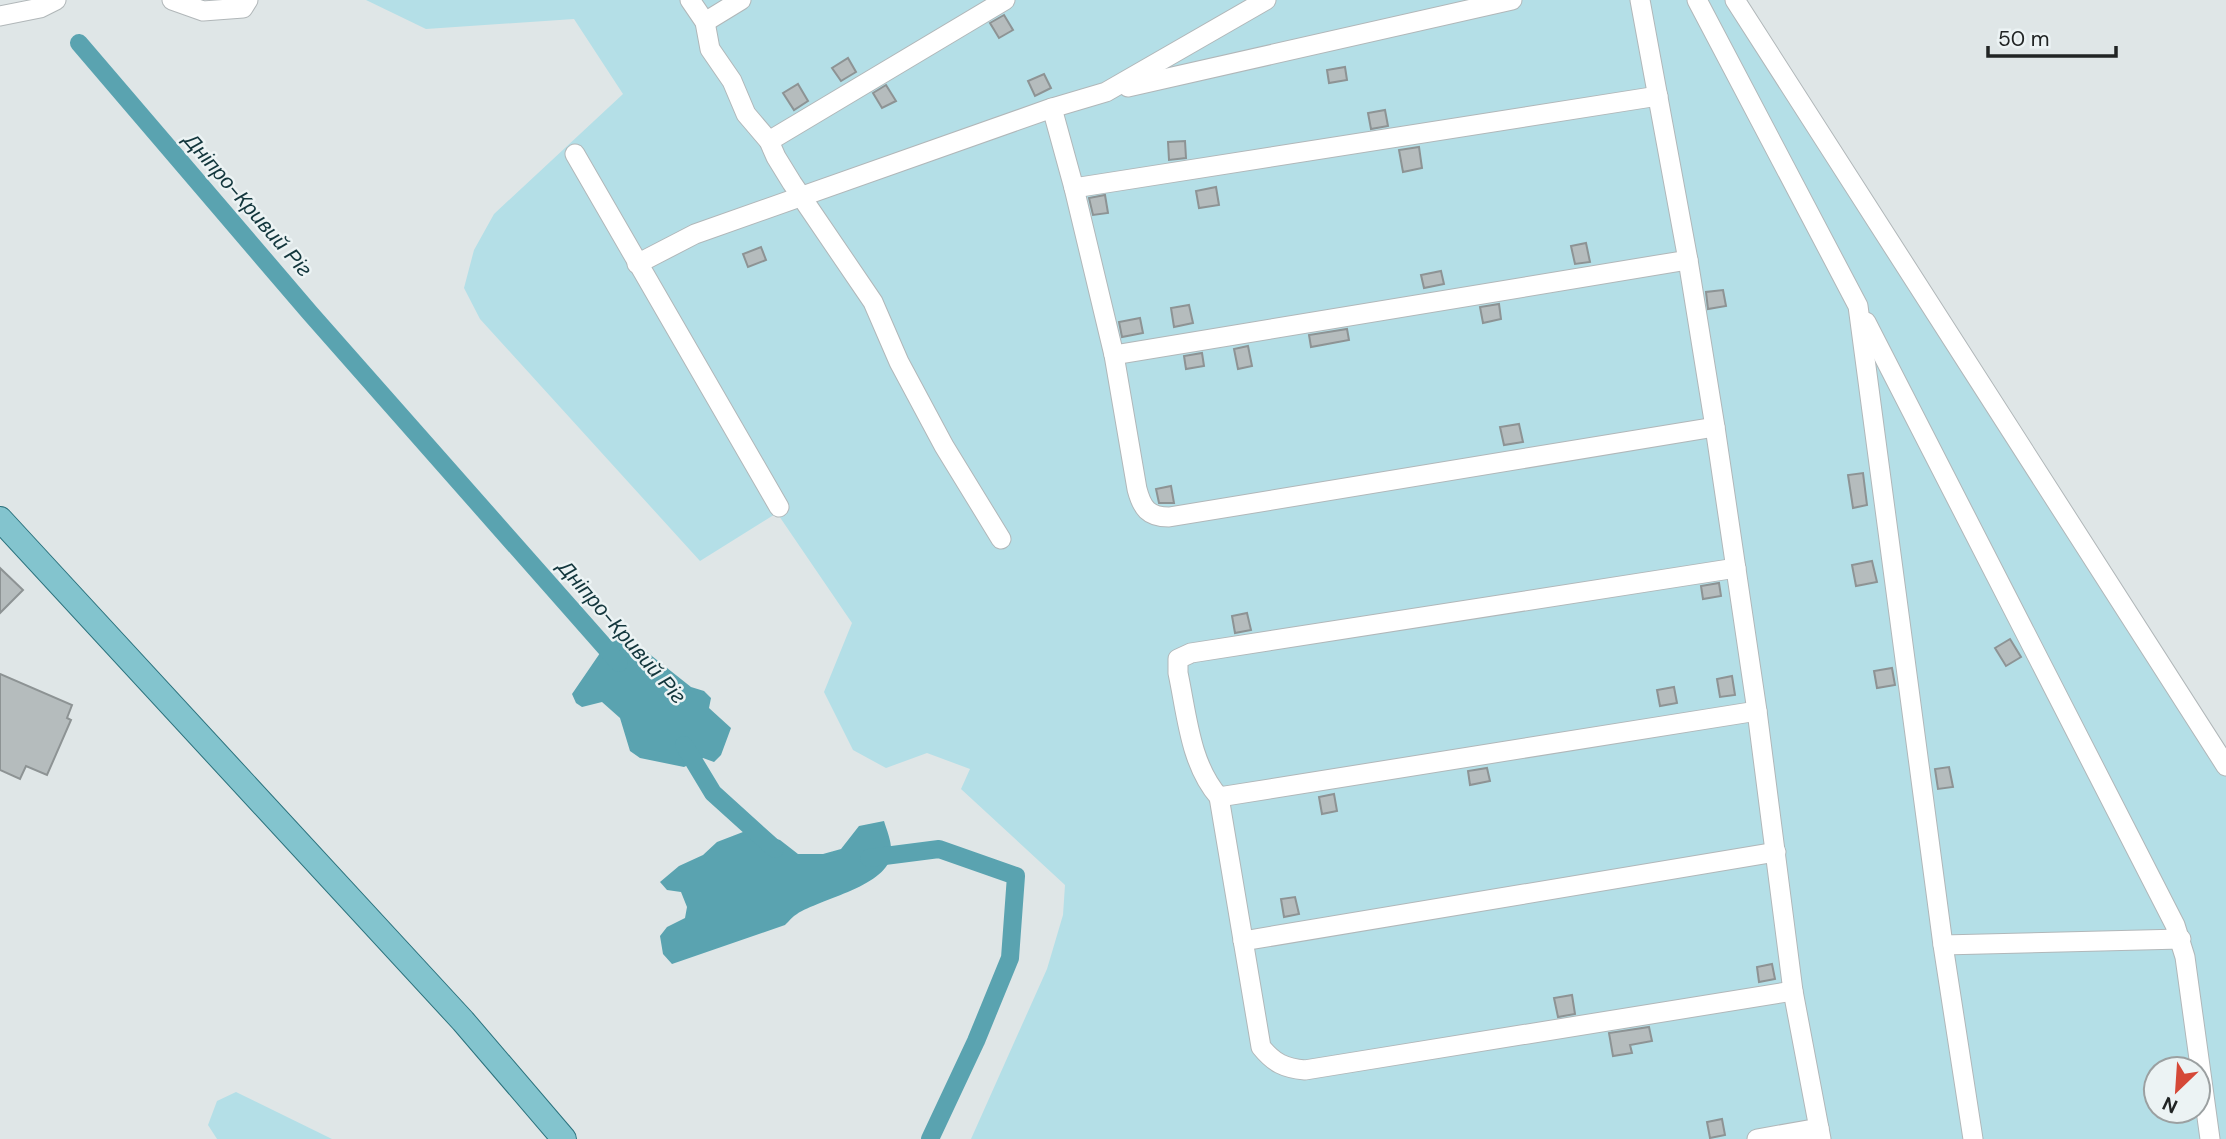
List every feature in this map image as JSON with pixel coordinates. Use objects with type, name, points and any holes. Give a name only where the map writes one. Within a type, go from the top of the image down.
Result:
[{"type":"main road","points":[[0,519],[463,1021],[564,1139]]},
{"type":"street","points":[[0,16],[40,8],[56,0]]},
{"type":"street","points":[[172,0],[202,11],[243,8],[248,0]]},
{"type":"street","points":[[690,0],[705,22],[710,49],[732,81],[746,114],[769,141],[801,197],[873,302],[899,362],[937,434],[1001,539]]},
{"type":"street","points":[[705,22],[741,0]]},
{"type":"street","points":[[769,141],[1005,0]]},
{"type":"street","points":[[1106,92],[1266,0]]},
{"type":"street","points":[[638,264],[695,234],[1052,108],[1106,92],[1512,0]]},
{"type":"street","points":[[1640,0],[1688,260],[1715,427],[1757,710],[1793,991],[1820,1134],[1757,1139]]},
{"type":"street","points":[[1697,0],[1858,306],[2181,939],[2210,1139]]},
{"type":"street","points":[[1735,0],[2226,766]]},
{"type":"street","points":[[1074,188],[1658,96]]},
{"type":"street","points":[[1052,108],[1114,355],[1137,489],[1147,512],[1158,517],[1715,427]]},
{"type":"street","points":[[575,154],[779,507]]},
{"type":"street","points":[[1114,355],[1688,260]]},
{"type":"street","points":[[1858,306],[1943,945],[1973,1139]]},
{"type":"street","points":[[1736,568],[1184,654],[1178,659],[1178,673],[1198,765],[1206,782],[1219,797],[1261,1047],[1272,1060],[1287,1069],[1305,1070],[1793,991]]},
{"type":"street","points":[[1219,797],[1757,710]]},
{"type":"street","points":[[1243,940],[1776,852]]},
{"type":"street","points":[[1943,945],[2181,939]]},
{"type":"shaded area","points":[[366,0],[1735,0],[2226,762],[2226,1139],[971,1139],[1047,969],[1063,915],[1065,885],[961,789],[970,769],[927,753],[886,768],[853,750],[824,692],[852,623],[777,513],[700,561],[480,319],[464,288],[474,250],[494,214],[623,94],[574,19],[426,29]]},
{"type":"shaded area","points":[[611,637],[638,645],[691,687],[704,691],[711,698],[709,708],[731,728],[721,755],[714,762],[703,758],[684,767],[640,758],[630,751],[620,718],[602,702],[582,707],[576,703],[572,694]]},
{"type":"shaded area","points":[[884,821],[890,841],[888,864],[867,883],[807,908],[785,925],[672,964],[663,954],[660,936],[667,927],[685,918],[687,907],[681,892],[667,890],[660,882],[679,866],[703,855],[717,842],[743,832],[757,833],[780,840],[798,854],[823,854],[841,849],[859,826]]},
{"type":"shaded area","points":[[236,1092],[332,1139],[217,1139],[208,1125],[217,1101]]},
{"type":"building","points":[[1004,15],[1013,30],[999,38],[990,23]]},
{"type":"building","points":[[848,58],[856,72],[841,81],[832,68]]},
{"type":"building","points":[[1345,67],[1347,80],[1329,83],[1327,70]]},
{"type":"building","points":[[1044,74],[1051,88],[1035,96],[1028,81]]},
{"type":"building","points":[[798,84],[808,101],[794,110],[783,93]]},
{"type":"building","points":[[886,85],[896,101],[882,108],[873,93]]},
{"type":"building","points":[[1385,110],[1388,126],[1371,129],[1368,113]]},
{"type":"building","points":[[1185,141],[1186,158],[1169,160],[1168,142]]},
{"type":"building","points":[[1419,147],[1422,168],[1403,172],[1399,150]]},
{"type":"building","points":[[1216,187],[1219,205],[1199,208],[1196,191]]},
{"type":"building","points":[[1105,195],[1108,213],[1093,215],[1089,198]]},
{"type":"building","points":[[1586,243],[1590,262],[1575,264],[1571,246]]},
{"type":"building","points":[[761,247],[766,260],[748,267],[743,254]]},
{"type":"building","points":[[1441,271],[1444,284],[1424,288],[1421,275]]},
{"type":"building","points":[[1723,290],[1726,306],[1708,309],[1706,292]]},
{"type":"building","points":[[1499,304],[1501,319],[1483,323],[1480,307]]},
{"type":"building","points":[[1189,305],[1193,323],[1174,327],[1171,308]]},
{"type":"building","points":[[1140,318],[1143,333],[1122,337],[1119,322]]},
{"type":"building","points":[[1347,329],[1349,340],[1311,347],[1309,335]]},
{"type":"building","points":[[1248,346],[1252,366],[1238,369],[1234,349]]},
{"type":"building","points":[[1202,353],[1204,366],[1186,369],[1184,356]]},
{"type":"building","points":[[1519,424],[1523,442],[1504,445],[1500,427]]},
{"type":"building","points":[[1863,473],[1867,505],[1853,508],[1848,475]]},
{"type":"building","points":[[1171,486],[1174,503],[1159,503],[1156,489]]},
{"type":"building","points":[[1872,561],[1877,582],[1856,586],[1852,565]]},
{"type":"building","points":[[0,568],[23,590],[0,613]]},
{"type":"building","points":[[1719,583],[1721,596],[1703,599],[1701,586]]},
{"type":"building","points":[[1247,613],[1251,630],[1235,633],[1232,616]]},
{"type":"building","points":[[2010,639],[2021,657],[2006,666],[1995,648]]},
{"type":"building","points":[[1892,668],[1895,685],[1877,688],[1874,671]]},
{"type":"building","points":[[0,674],[72,705],[67,718],[71,720],[47,775],[26,766],[20,779],[0,770]]},
{"type":"building","points":[[1732,676],[1735,695],[1720,697],[1717,679]]},
{"type":"building","points":[[1674,687],[1677,703],[1660,706],[1657,690]]},
{"type":"building","points":[[1949,767],[1953,787],[1938,789],[1935,769]]},
{"type":"building","points":[[1487,768],[1490,781],[1470,785],[1468,771]]},
{"type":"building","points":[[1334,794],[1337,811],[1322,814],[1319,797]]},
{"type":"building","points":[[1295,897],[1299,914],[1284,917],[1281,899]]},
{"type":"building","points":[[1772,964],[1775,979],[1759,982],[1757,967]]},
{"type":"building","points":[[1572,995],[1575,1014],[1558,1017],[1554,998]]},
{"type":"building","points":[[1649,1027],[1652,1041],[1630,1045],[1632,1053],[1613,1056],[1609,1033]]},
{"type":"building","points":[[1722,1119],[1725,1135],[1710,1138],[1707,1122]]},
{"type":"waterway","name":"Дніпро-Кривий Ріг","points":[[79,43],[310,313],[619,663]]},
{"type":"waterway","name":"Дніпро-Кривий Ріг","points":[[684,745],[713,793],[775,849]]},
{"type":"waterway","name":"Дніпро-Кривий Ріг","points":[[869,858],[939,849],[1016,876],[1010,958],[976,1041],[930,1139]]}]
